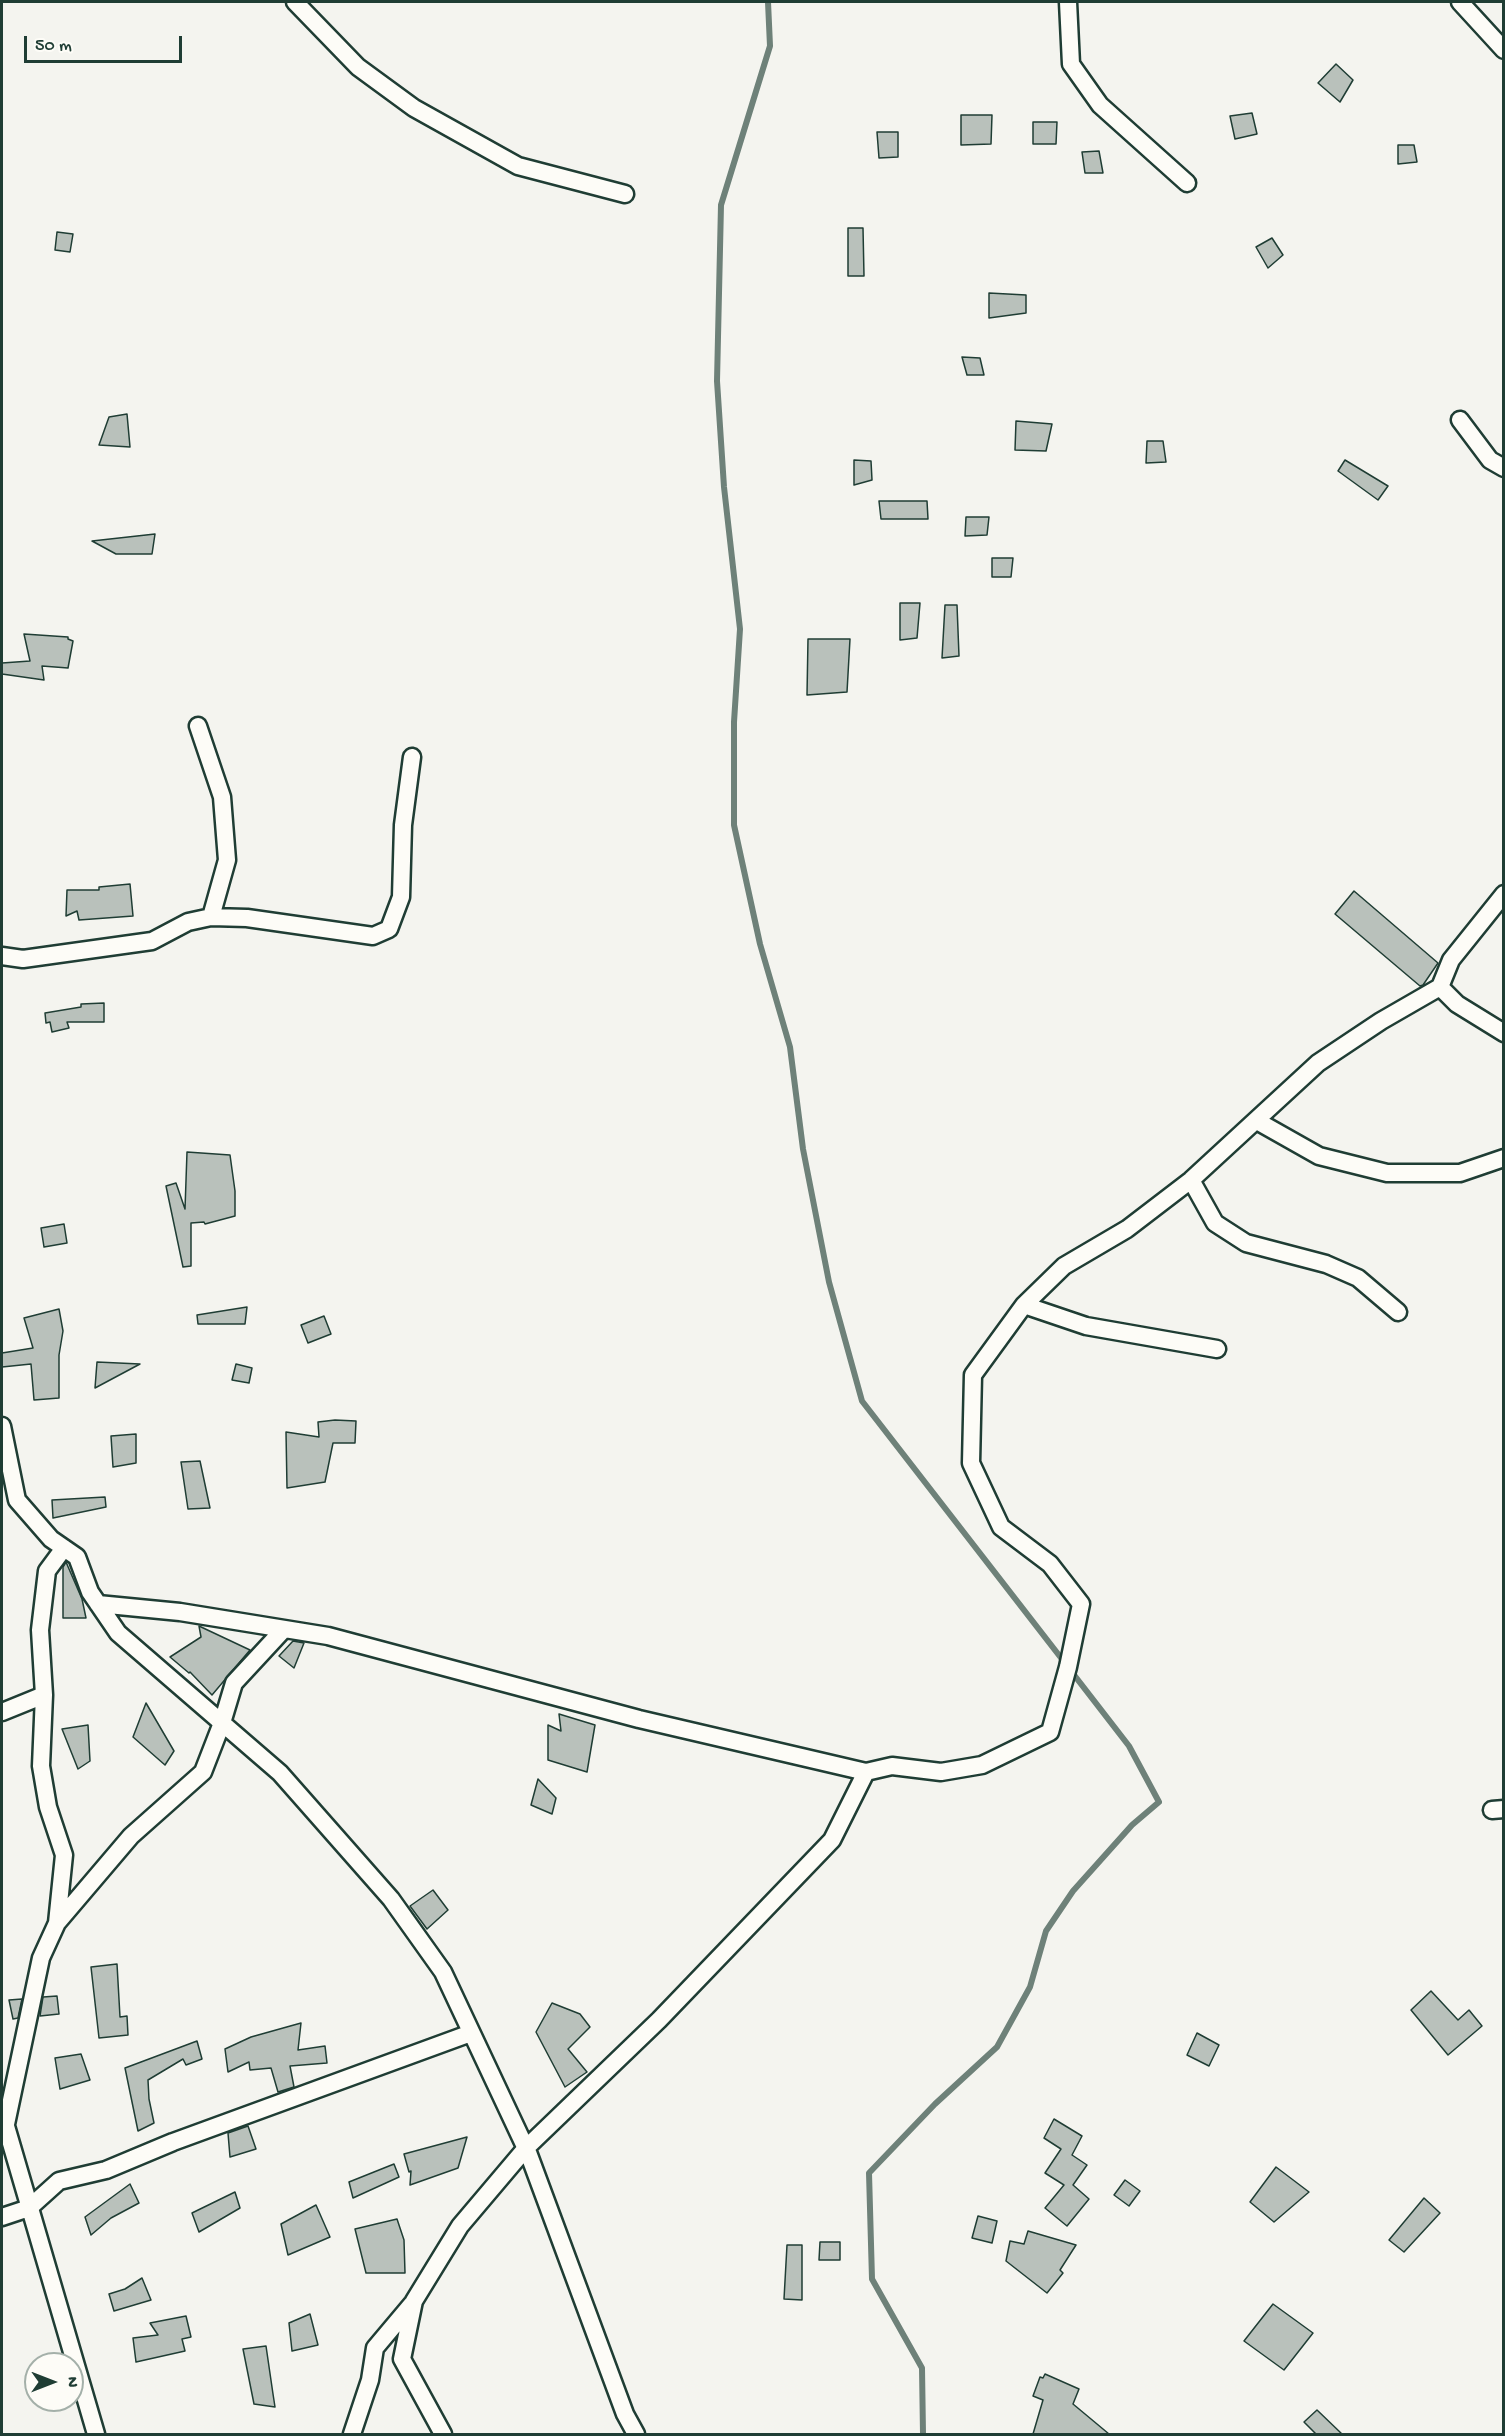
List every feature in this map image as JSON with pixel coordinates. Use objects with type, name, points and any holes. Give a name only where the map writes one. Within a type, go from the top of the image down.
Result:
[{"type":"street","points":[[295,2],[358,67],[414,108],[518,166],[625,194]]},
{"type":"street","points":[[1068,2],[1071,64],[1100,105],[1187,183]]},
{"type":"street","points":[[1460,2],[1503,50]]},
{"type":"street","points":[[1460,420],[1490,460],[1503,468]]},
{"type":"street","points":[[198,726],[222,797],[226,849],[226,860],[211,917]]},
{"type":"street","points":[[2,956],[23,959],[140,944],[152,941],[188,922],[211,917],[247,918],[373,936],[389,929],[401,897],[403,825],[412,757]]},
{"type":"street","points":[[98,1604],[180,1612],[328,1636],[639,1719],[866,1772],[892,1766],[941,1772],[982,1765],[1050,1732],[1068,1667],[1081,1604],[1050,1564],[1001,1527],[970,1463],[973,1375],[1024,1305],[1064,1266],[1127,1229],[1191,1180],[1318,1064],[1381,1021],[1440,987],[1451,960],[1503,894]]},
{"type":"street","points":[[1440,987],[1457,1004],[1503,1033]]},
{"type":"street","points":[[1257,1121],[1320,1156],[1387,1173],[1460,1173],[1503,1158]]},
{"type":"street","points":[[1191,1180],[1215,1223],[1246,1243],[1326,1264],[1358,1278],[1398,1312]]},
{"type":"street","points":[[1024,1305],[1086,1326],[1217,1348]]},
{"type":"street","points":[[2,1426],[17,1500],[51,1539],[77,1557],[90,1592],[118,1633],[280,1773],[391,1899],[443,1972],[526,2148],[625,2414],[636,2434]]},
{"type":"street","points":[[57,1923],[64,1856],[48,1807],[40,1766],[44,1695],[40,1630],[47,1571],[64,1548]]},
{"type":"street","points":[[96,2434],[4,2117],[41,1958],[57,1923],[131,1836],[203,1772],[222,1723],[234,1683],[284,1629]]},
{"type":"street","points":[[2,1712],[44,1695]]},
{"type":"street","points":[[352,2434],[370,2380],[375,2348],[414,2301],[460,2226],[526,2148],[659,2020],[832,1840],[866,1772]]},
{"type":"street","points":[[2,2217],[29,2208],[59,2181],[106,2170],[173,2142],[471,2033]]},
{"type":"street","points":[[414,2301],[402,2359],[443,2434]]},
{"type":"building","points":[[1336,64],[1353,80],[1340,102],[1318,83]]},
{"type":"building","points":[[1252,113],[1257,134],[1235,139],[1230,116]]},
{"type":"building","points":[[961,115],[992,115],[991,144],[961,145]]},
{"type":"building","points":[[1033,122],[1057,122],[1056,144],[1033,144]]},
{"type":"building","points":[[877,132],[898,132],[898,157],[879,158]]},
{"type":"building","points":[[1398,145],[1414,145],[1417,162],[1398,164]]},
{"type":"building","points":[[1099,151],[1103,173],[1085,173],[1082,152]]},
{"type":"building","points":[[848,228],[863,228],[864,276],[848,276]]},
{"type":"building","points":[[57,232],[73,234],[70,252],[55,250]]},
{"type":"building","points":[[1272,238],[1283,255],[1268,268],[1256,247]]},
{"type":"building","points":[[989,293],[1026,295],[1026,313],[989,318]]},
{"type":"building","points":[[962,357],[980,358],[984,375],[967,375]]},
{"type":"building","points":[[127,414],[130,447],[99,445],[109,417]]},
{"type":"building","points":[[1016,421],[1052,424],[1046,451],[1015,450]]},
{"type":"building","points":[[1147,441],[1163,441],[1166,462],[1146,463]]},
{"type":"building","points":[[854,460],[871,461],[872,480],[854,485]]},
{"type":"building","points":[[1345,460],[1388,486],[1378,500],[1338,471]]},
{"type":"building","points":[[879,501],[927,501],[928,519],[881,519]]},
{"type":"building","points":[[966,517],[989,517],[987,535],[965,536]]},
{"type":"building","points":[[155,534],[152,554],[116,554],[92,541]]},
{"type":"building","points":[[992,558],[1013,558],[1011,577],[992,577]]},
{"type":"building","points":[[900,603],[920,603],[917,638],[900,640]]},
{"type":"building","points":[[945,605],[957,605],[959,656],[942,658]]},
{"type":"building","points":[[24,634],[68,637],[73,641],[68,668],[42,666],[44,680],[2,674],[2,663],[30,661]]},
{"type":"building","points":[[808,639],[850,639],[847,692],[807,695]]},
{"type":"building","points":[[130,884],[133,916],[79,920],[77,911],[66,916],[67,890],[99,890],[99,887]]},
{"type":"building","points":[[1354,891],[1438,963],[1423,985],[1420,986],[1335,914]]},
{"type":"building","points":[[104,1003],[104,1022],[67,1022],[69,1028],[52,1032],[50,1022],[46,1023],[45,1013],[81,1007],[81,1004]]},
{"type":"building","points":[[187,1152],[230,1155],[235,1191],[235,1216],[205,1224],[204,1222],[191,1223],[191,1266],[183,1267],[166,1186],[176,1183],[185,1209]]},
{"type":"building","points":[[64,1224],[67,1243],[44,1247],[41,1228]]},
{"type":"building","points":[[247,1307],[245,1324],[198,1324],[197,1315]]},
{"type":"building","points":[[59,1309],[63,1331],[59,1355],[59,1398],[34,1400],[31,1364],[2,1367],[2,1353],[33,1348],[24,1318]]},
{"type":"building","points":[[324,1316],[331,1334],[308,1343],[301,1325]]},
{"type":"building","points":[[97,1362],[140,1364],[95,1388]]},
{"type":"building","points":[[236,1364],[252,1368],[249,1383],[232,1380]]},
{"type":"building","points":[[356,1421],[355,1443],[333,1443],[325,1482],[287,1488],[286,1432],[319,1437],[318,1422]]},
{"type":"building","points":[[136,1434],[136,1463],[113,1467],[111,1436]]},
{"type":"building","points":[[200,1461],[210,1508],[188,1509],[181,1462]]},
{"type":"building","points":[[105,1497],[106,1507],[53,1518],[52,1500]]},
{"type":"building","points":[[66,1562],[82,1599],[86,1618],[63,1618],[63,1567]]},
{"type":"building","points":[[199,1626],[250,1650],[212,1695],[190,1672],[170,1657],[201,1637]]},
{"type":"building","points":[[293,1641],[304,1643],[294,1668],[279,1656]]},
{"type":"building","points":[[146,1703],[174,1751],[165,1765],[133,1737]]},
{"type":"building","points":[[559,1714],[595,1725],[587,1772],[548,1760],[548,1725],[561,1731]]},
{"type":"building","points":[[88,1725],[90,1761],[78,1769],[62,1729]]},
{"type":"building","points":[[538,1779],[556,1798],[552,1814],[531,1805]]},
{"type":"building","points":[[433,1890],[448,1910],[427,1929],[410,1906]]},
{"type":"building","points":[[117,1964],[120,2017],[127,2016],[128,2035],[99,2038],[91,1967]]},
{"type":"building","points":[[1431,1991],[1458,2020],[1469,2010],[1482,2026],[1448,2055],[1411,2010]]},
{"type":"building","points":[[57,1996],[59,2014],[40,2016],[43,1997]]},
{"type":"building","points":[[22,1999],[18,2018],[13,2019],[9,2000]]},
{"type":"building","points":[[552,2003],[580,2014],[590,2027],[568,2049],[587,2072],[565,2087],[536,2032]]},
{"type":"building","points":[[301,2023],[298,2050],[325,2046],[327,2063],[290,2066],[294,2087],[278,2092],[271,2068],[250,2070],[249,2062],[228,2072],[225,2049],[251,2037]]},
{"type":"building","points":[[1197,2033],[1219,2045],[1209,2066],[1187,2055]]},
{"type":"building","points":[[197,2041],[202,2059],[186,2065],[183,2059],[148,2080],[154,2123],[138,2131],[125,2068]]},
{"type":"building","points":[[81,2054],[90,2080],[60,2089],[55,2058]]},
{"type":"building","points":[[1054,2119],[1082,2136],[1072,2155],[1087,2165],[1073,2185],[1089,2199],[1067,2226],[1045,2208],[1064,2185],[1045,2173],[1061,2149],[1044,2138]]},
{"type":"building","points":[[248,2126],[256,2149],[230,2157],[228,2133]]},
{"type":"building","points":[[467,2137],[458,2168],[410,2185],[411,2171],[409,2172],[404,2154]]},
{"type":"building","points":[[394,2164],[399,2177],[353,2198],[349,2182]]},
{"type":"building","points":[[1276,2167],[1309,2192],[1274,2222],[1250,2202]]},
{"type":"building","points":[[1125,2180],[1140,2191],[1129,2206],[1114,2195]]},
{"type":"building","points":[[130,2184],[139,2203],[111,2218],[91,2235],[85,2217]]},
{"type":"building","points":[[235,2192],[240,2208],[199,2232],[192,2213]]},
{"type":"building","points":[[1424,2198],[1440,2213],[1404,2252],[1389,2240]]},
{"type":"building","points":[[316,2205],[330,2237],[288,2255],[281,2224]]},
{"type":"building","points":[[978,2216],[997,2221],[992,2243],[972,2238]]},
{"type":"building","points":[[397,2219],[404,2240],[405,2273],[366,2273],[355,2229]]},
{"type":"building","points":[[1028,2231],[1076,2245],[1060,2270],[1063,2273],[1047,2293],[1006,2261],[1010,2241],[1024,2244]]},
{"type":"building","points":[[820,2242],[840,2242],[840,2260],[819,2260]]},
{"type":"building","points":[[787,2245],[802,2245],[802,2300],[784,2299]]},
{"type":"building","points":[[142,2278],[151,2300],[114,2311],[109,2294],[125,2289]]},
{"type":"building","points":[[1273,2304],[1313,2333],[1284,2370],[1244,2341]]},
{"type":"building","points":[[310,2314],[318,2345],[292,2351],[289,2323]]},
{"type":"building","points":[[186,2316],[191,2337],[182,2339],[185,2351],[136,2362],[133,2338],[158,2335],[150,2323]]},
{"type":"building","points":[[266,2346],[275,2407],[254,2404],[243,2349]]},
{"type":"building","points":[[1045,2374],[1079,2389],[1073,2404],[1109,2434],[1033,2434],[1043,2400],[1033,2396],[1040,2377],[1043,2378]]},
{"type":"building","points":[[1317,2410],[1342,2434],[1316,2434],[1304,2422]]},
{"type":"waterway","points":[[768,2],[770,46],[721,205],[717,381],[724,487],[740,629],[734,722],[734,825],[760,944],[790,1047],[803,1149],[829,1282],[862,1401],[1065,1663]]},
{"type":"waterway","points":[[923,2434],[922,2368],[872,2279],[869,2173],[935,2104],[997,2047],[1030,1987],[1046,1931],[1073,1891],[1132,1825],[1159,1802],[1129,1746],[1071,1671]]}]
